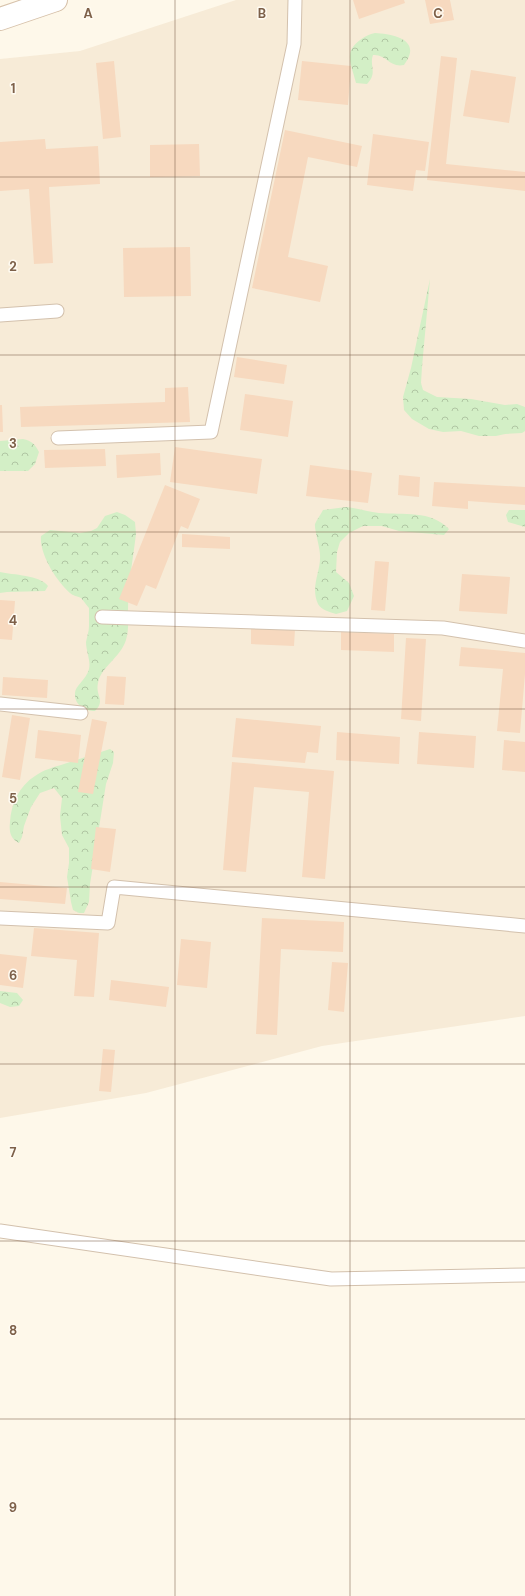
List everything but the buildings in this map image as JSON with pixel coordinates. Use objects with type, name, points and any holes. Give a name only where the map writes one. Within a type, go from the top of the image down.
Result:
[{"type":"main road","points":[[0,19],[56,0]]},
{"type":"lane","points":[[58,438],[211,432],[294,44],[295,6]]},
{"type":"lane","points":[[0,315],[58,312]]},
{"type":"lane","points":[[102,617],[443,628],[525,641]]},
{"type":"lane","points":[[0,704],[81,713]]},
{"type":"lane","points":[[0,918],[108,923],[114,887],[525,926]]},
{"type":"lane","points":[[0,1231],[331,1279],[525,1275]]},
{"type":"shaded area","points":[[236,0],[525,0],[525,1016],[322,1046],[146,1093],[0,1118],[0,59],[80,51]]},
{"type":"green space","points":[[375,33],[390,35],[404,40],[408,44],[410,50],[409,56],[404,65],[395,65],[378,55],[373,55],[373,73],[370,80],[367,84],[356,83],[350,61],[351,51],[359,41]]},
{"type":"green space","points":[[430,279],[422,367],[421,383],[423,390],[437,397],[471,399],[505,405],[517,404],[525,407],[525,431],[522,433],[479,436],[461,431],[443,432],[429,429],[412,419],[404,410],[403,397],[411,368]]},
{"type":"green space","points":[[23,439],[33,443],[39,452],[35,464],[28,471],[0,471],[0,441]]},
{"type":"green space","points":[[346,507],[379,513],[425,516],[442,523],[449,529],[444,535],[399,531],[382,526],[363,526],[349,533],[340,542],[337,552],[336,572],[349,583],[354,596],[347,611],[336,614],[321,608],[316,597],[315,585],[320,555],[315,524],[323,510]]},
{"type":"green space","points":[[509,510],[525,510],[525,527],[508,522],[506,515]]},
{"type":"green space","points":[[117,512],[125,515],[135,522],[136,534],[128,601],[128,632],[120,652],[103,672],[100,678],[97,687],[100,704],[95,711],[91,711],[78,704],[75,697],[75,690],[88,673],[89,669],[86,642],[89,628],[89,608],[81,598],[72,595],[55,575],[43,551],[41,536],[50,530],[80,533],[91,531],[97,528],[105,516]]},
{"type":"green space","points":[[0,572],[33,578],[44,582],[48,586],[45,591],[0,593]]},
{"type":"green space","points":[[110,749],[114,752],[113,763],[106,784],[90,884],[89,902],[84,913],[79,913],[73,910],[67,877],[69,848],[62,835],[60,816],[62,798],[54,788],[40,793],[31,807],[19,843],[12,837],[11,834],[12,809],[20,790],[29,780],[38,774],[45,770]]},
{"type":"green space","points":[[0,991],[17,993],[23,1000],[19,1006],[10,1007],[0,1003]]}]
